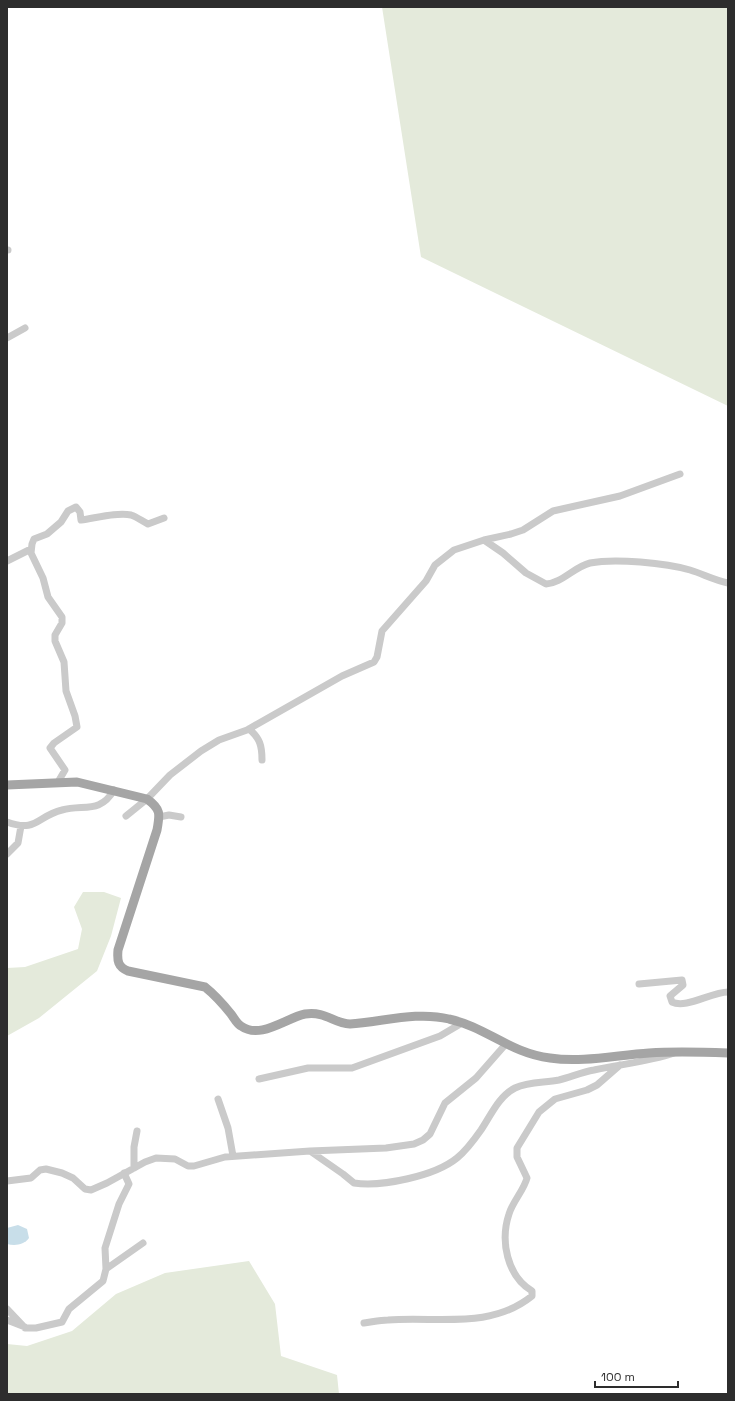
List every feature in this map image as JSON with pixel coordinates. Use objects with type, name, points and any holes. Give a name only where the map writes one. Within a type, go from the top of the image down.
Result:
[{"type":"main road","points":[[7,785],[77,782],[147,799],[156,806],[159,817],[157,830],[118,950],[118,960],[122,968],[205,987],[214,994],[240,1026],[258,1031],[304,1015],[313,1014],[332,1017],[344,1024],[427,1016],[462,1023],[478,1029],[505,1045],[526,1053],[560,1059],[678,1052],[728,1054]]},
{"type":"street","points":[[7,338],[25,328]]},
{"type":"street","points":[[126,816],[147,799],[170,775],[201,751],[219,740],[249,729],[342,676],[374,662],[377,657],[382,631],[426,581],[435,565],[454,550],[484,540],[523,530],[553,511],[620,496],[680,474]]},
{"type":"street","points":[[58,782],[65,770],[50,748],[78,728],[66,691],[64,662],[55,641],[55,635],[62,623],[62,617],[48,597],[42,578],[34,561],[31,549],[34,539],[47,534],[60,522],[68,511],[76,507],[80,512],[81,520],[107,515],[124,514],[133,516],[148,524],[164,518]]},
{"type":"street","points":[[484,540],[503,553],[526,573],[546,584],[554,582],[581,566],[599,562],[646,564],[687,570],[728,583]]},
{"type":"street","points":[[7,562],[31,549]]},
{"type":"street","points":[[249,729],[257,735],[262,746],[262,760]]},
{"type":"street","points":[[7,822],[20,826],[39,822],[54,812],[62,809],[94,807],[109,798],[114,790]]},
{"type":"street","points":[[159,817],[169,815],[180,817]]},
{"type":"street","points":[[7,854],[18,843],[20,826]]},
{"type":"street","points":[[639,984],[682,980],[683,985],[670,996],[672,1002],[675,1004],[689,1003],[713,994],[728,992]]},
{"type":"street","points":[[259,1079],[308,1068],[352,1068],[440,1036],[462,1023]]},
{"type":"street","points":[[7,1181],[31,1178],[40,1170],[46,1169],[62,1173],[73,1178],[85,1189],[91,1190],[156,1158],[175,1160],[188,1166],[194,1166],[233,1156],[386,1148],[408,1145],[423,1140],[430,1134],[445,1103],[476,1078],[505,1045]]},
{"type":"street","points":[[310,1151],[354,1183],[382,1184],[393,1182],[434,1170],[456,1158],[474,1140],[500,1101],[516,1088],[620,1065],[661,1058],[678,1052]]},
{"type":"street","points":[[364,1323],[388,1320],[442,1321],[483,1318],[505,1311],[532,1296],[532,1291],[523,1285],[515,1276],[507,1256],[506,1231],[509,1214],[526,1178],[518,1157],[517,1148],[539,1112],[550,1102],[597,1085],[620,1065]]},
{"type":"street","points":[[218,1099],[228,1128],[233,1156]]},
{"type":"street","points":[[134,1168],[134,1147],[137,1131]]},
{"type":"street","points":[[7,1320],[25,1328],[36,1328],[62,1322],[70,1309],[103,1280],[106,1270],[105,1248],[119,1204],[129,1184],[124,1174]]},
{"type":"street","points":[[106,1270],[144,1243]]},
{"type":"street","points":[[7,1310],[25,1328]]},
{"type":"green space","points":[[382,7],[728,7],[728,406],[421,257]]},
{"type":"green space","points":[[83,892],[104,892],[121,898],[111,936],[97,971],[39,1018],[7,1036],[7,968],[25,967],[78,949],[82,929],[74,907]]},
{"type":"green space","points":[[249,1261],[275,1304],[281,1356],[337,1375],[339,1394],[7,1394],[7,1344],[27,1346],[72,1331],[116,1294],[165,1273]]},
{"type":"water","points":[[18,1225],[27,1229],[29,1238],[25,1242],[19,1244],[7,1244],[7,1228]]}]
